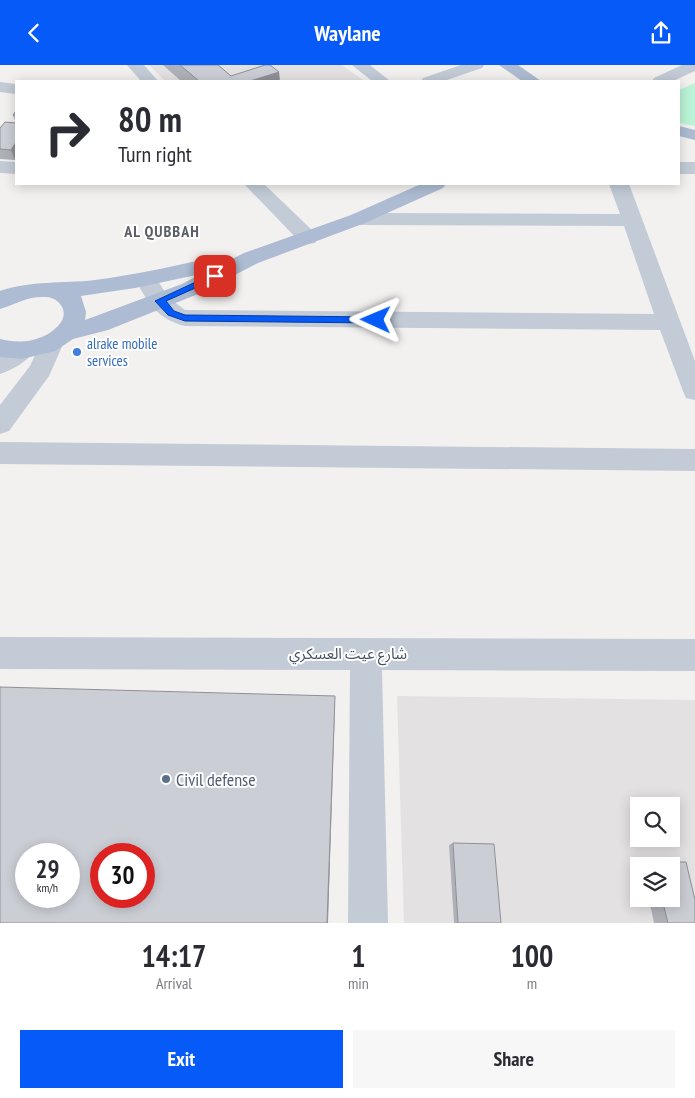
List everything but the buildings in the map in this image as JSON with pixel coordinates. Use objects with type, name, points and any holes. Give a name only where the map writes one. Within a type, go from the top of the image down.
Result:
[{"type":"main road","points":[[507,65],[531,80]]},
{"type":"main road","points":[[680,131],[695,135]]},
{"type":"main road","points":[[680,140],[695,143]]},
{"type":"main road","points":[[11,350],[38,348],[58,338],[160,301],[190,289],[251,258],[358,219],[434,185]]},
{"type":"main road","points":[[0,282],[30,289],[78,290],[146,280],[251,258]]},
{"type":"main road","points":[[0,301],[30,289]]},
{"type":"main road","points":[[57,291],[67,296],[73,303],[75,313],[72,323],[58,338]]},
{"type":"street","points":[[135,65],[149,80]]},
{"type":"street","points":[[360,65],[381,80]]},
{"type":"street","points":[[432,80],[476,65]]},
{"type":"street","points":[[662,80],[686,66]]},
{"type":"street","points":[[0,167],[15,169]]},
{"type":"street","points":[[680,168],[695,169]]},
{"type":"street","points":[[254,185],[308,237]]},
{"type":"street","points":[[619,185],[668,322],[695,391]]},
{"type":"street","points":[[358,219],[631,220]]},
{"type":"street","points":[[146,280],[160,301],[171,313],[185,318],[668,322]]},
{"type":"street","points":[[0,424],[40,370],[58,338]]},
{"type":"street","points":[[0,365],[11,350]]},
{"type":"street","points":[[0,453],[695,460]]},
{"type":"street","name":"شارع عيت العسكري","points":[[0,653],[695,655]]},
{"type":"street","points":[[366,653],[368,923]]},
{"type":"shaded area","points":[[149,65],[342,65],[363,80],[164,80]]},
{"type":"shaded area","points":[[397,696],[695,700],[695,923],[404,923]]},
{"type":"green space","points":[[695,83],[695,126],[680,123],[680,90]]},
{"type":"place","name":"alrake mobile services","points":[[77,352]]},
{"type":"place","name":"Civil defense","points":[[166,779]]},
{"type":"district","name":"AL QUBBAH","points":[[162,231]]},
{"type":"route","points":[[215,276],[160,301],[171,313],[185,318],[376,320]]}]
